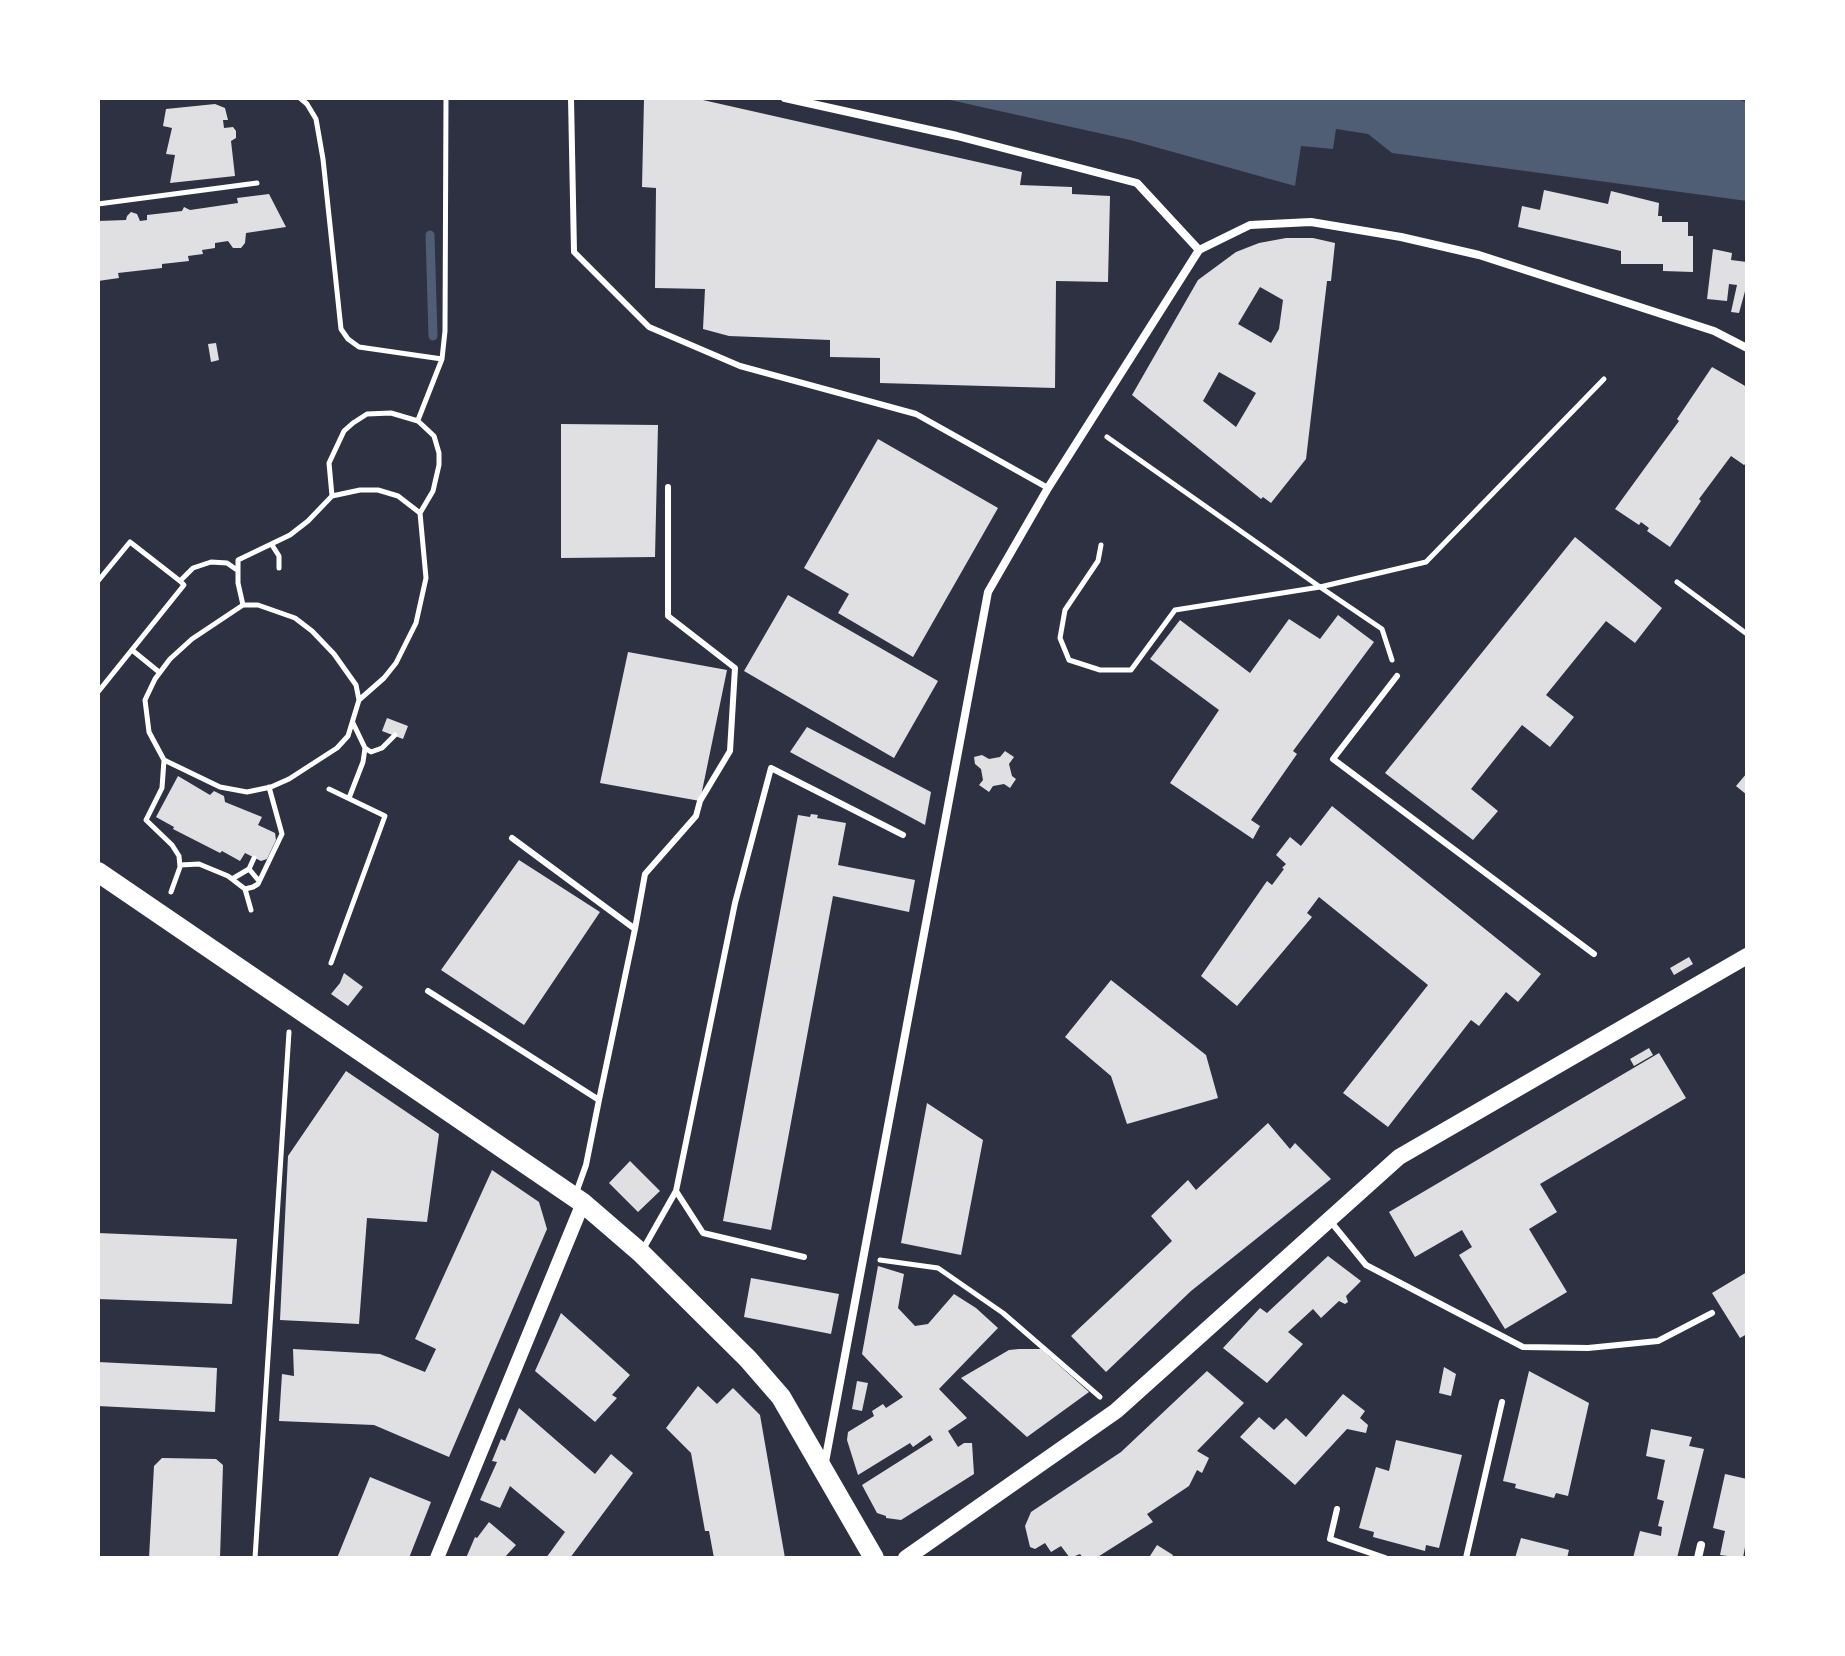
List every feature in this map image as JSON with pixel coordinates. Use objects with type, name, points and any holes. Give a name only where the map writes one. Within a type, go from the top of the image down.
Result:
[{"type":"main road","points":[[98,872],[578,1200],[641,1253],[748,1359],[781,1397],[874,1558]]},
{"type":"main road","points":[[906,1558],[1116,1411],[1399,1157],[1747,956]]},
{"type":"street","points":[[785,98],[957,136],[1137,183],[1199,250]]},
{"type":"street","points":[[823,1468],[988,592],[1048,488],[1199,250],[1250,225],[1311,222],[1401,237],[1494,260],[1714,331],[1747,348]]},
{"type":"street","points":[[437,1558],[578,1200]]},
{"type":"street","points":[[1698,1558],[1701,1545]]},
{"type":"lane","points":[[571,98],[574,252],[649,327],[740,366],[916,414],[1048,488]]},
{"type":"lane","points":[[578,1200],[645,874],[696,816],[700,801],[730,751],[735,668],[668,616],[668,487]]},
{"type":"lane","points":[[1397,676],[1333,759],[1594,954]]},
{"type":"lane","points":[[641,1253],[676,1191],[735,903],[771,768],[903,835]]},
{"type":"lane","points":[[512,838],[635,929]]},
{"type":"lane","points":[[428,991],[599,1100]]},
{"type":"lane","points":[[676,1191],[703,1233],[804,1257]]},
{"type":"lane","points":[[1329,1219],[1366,1265],[1523,1347],[1588,1348],[1658,1341],[1712,1313]]},
{"type":"lane","points":[[1466,1558],[1502,1402]]},
{"type":"lane","points":[[1337,1509],[1330,1539],[1385,1558]]},
{"type":"path","points":[[300,98],[316,119],[324,163],[341,329],[359,347],[442,359]]},
{"type":"path","points":[[418,421],[442,359],[445,331],[446,98]]},
{"type":"path","points":[[98,204],[257,183]]},
{"type":"path","points":[[1101,545],[1098,561],[1065,610],[1060,638],[1069,660],[1100,670],[1131,670],[1175,610],[1320,587],[1426,562],[1604,379]]},
{"type":"path","points":[[332,496],[329,463],[344,431],[367,414],[381,412],[418,421],[434,436],[439,453],[437,476],[420,513],[426,578],[416,623],[396,663],[359,700]]},
{"type":"path","points":[[1107,437],[1382,629],[1397,676]]},
{"type":"path","points":[[243,605],[238,560],[272,545],[308,521],[332,496],[378,490],[398,496],[420,513]]},
{"type":"path","points":[[98,581],[130,542],[184,585],[98,692]]},
{"type":"path","points":[[272,545],[279,556],[279,568]]},
{"type":"path","points":[[180,581],[193,568],[211,562],[227,563],[237,570]]},
{"type":"path","points":[[1677,582],[1747,634]]},
{"type":"path","points":[[156,911],[174,888],[180,865],[179,856],[172,845],[146,820],[162,788],[164,760],[149,732],[145,700],[159,672],[192,639],[243,605],[275,610],[295,618],[334,654],[356,685],[359,700],[348,736],[337,748],[302,771],[269,787],[247,792],[220,787],[164,760]]},
{"type":"path","points":[[132,650],[159,672]]},
{"type":"path","points":[[349,798],[365,748],[353,722]]},
{"type":"path","points":[[365,748],[376,751],[395,735]]},
{"type":"path","points":[[245,889],[259,881],[282,834],[269,787]]},
{"type":"path","points":[[329,789],[385,816],[331,963]]},
{"type":"path","points":[[232,879],[249,869],[254,858]]},
{"type":"path","points":[[180,865],[199,864],[232,879],[245,889],[251,910]]},
{"type":"path","points":[[249,869],[259,881]]},
{"type":"path","points":[[255,1558],[291,1002]]},
{"type":"path","points":[[863,1257],[938,1268],[1003,1313],[1116,1411]]},
{"type":"water","points":[[941,98],[1733,98],[1747,102],[1747,201],[1392,153],[1368,134],[1336,129],[1333,149],[1301,146],[1295,186],[1130,140]]},
{"type":"building","points":[[694,98],[1022,172],[1020,185],[1072,187],[1072,194],[1110,196],[1108,282],[1056,281],[1055,388],[880,383],[880,358],[830,357],[830,340],[729,336],[703,329],[705,289],[655,288],[656,188],[642,187],[644,99]]},
{"type":"building","points":[[215,104],[225,108],[228,120],[223,120],[224,128],[233,127],[236,131],[236,138],[231,141],[235,176],[170,183],[175,155],[166,154],[172,128],[163,126],[166,109]]},
{"type":"building","points":[[1544,190],[1608,204],[1611,191],[1659,203],[1658,216],[1662,216],[1662,222],[1688,222],[1688,236],[1693,236],[1693,272],[1663,271],[1663,264],[1621,264],[1621,251],[1518,227],[1522,206],[1540,210]]},
{"type":"building","points":[[269,194],[286,227],[246,233],[241,248],[233,248],[228,241],[215,243],[215,248],[202,250],[203,254],[188,256],[189,261],[162,264],[162,268],[118,273],[119,278],[98,281],[98,221],[126,220],[131,212],[137,214],[140,221],[147,220],[147,215],[182,211],[184,207],[190,210],[238,203],[237,198]]},
{"type":"building","points":[[1286,238],[1313,238],[1335,243],[1331,281],[1327,281],[1306,459],[1271,503],[1263,497],[1261,499],[1132,395],[1198,280],[1236,252],[1259,243]],"holes":[[[1260,287],[1283,300],[1279,329],[1271,343],[1238,324]],[[1219,372],[1256,393],[1236,427],[1203,401]]]},
{"type":"building","points":[[1713,249],[1732,253],[1731,260],[1747,262],[1747,284],[1739,313],[1731,312],[1737,285],[1729,284],[1727,301],[1707,299]]},
{"type":"building","points":[[216,343],[219,360],[211,362],[208,344]]},
{"type":"building","points":[[1712,367],[1747,387],[1747,463],[1744,465],[1731,456],[1699,499],[1701,501],[1670,547],[1647,531],[1649,528],[1641,522],[1639,525],[1615,509],[1679,421],[1677,419]]},
{"type":"building","points":[[561,424],[658,425],[655,557],[561,558]]},
{"type":"building","points":[[878,439],[998,508],[913,657],[838,613],[849,594],[804,568]]},
{"type":"building","points":[[1575,537],[1662,608],[1635,643],[1606,621],[1546,695],[1574,717],[1550,747],[1522,725],[1471,789],[1498,811],[1473,840],[1385,773]]},
{"type":"building","points":[[788,595],[938,681],[894,758],[744,671]]},
{"type":"building","points":[[1338,615],[1374,642],[1293,751],[1297,754],[1251,820],[1260,826],[1253,839],[1170,783],[1219,710],[1150,659],[1180,620],[1250,673],[1289,619],[1320,639]]},
{"type":"building","points":[[628,652],[727,670],[700,801],[600,783]]},
{"type":"building","points":[[387,718],[408,726],[403,739],[382,731]]},
{"type":"building","points":[[807,727],[931,792],[925,825],[790,752]]},
{"type":"building","points":[[1005,751],[1014,757],[1009,764],[1016,779],[1010,788],[1004,784],[993,786],[989,792],[979,785],[983,780],[974,757],[1000,757]]},
{"type":"building","points":[[1747,773],[1747,795],[1736,786]]},
{"type":"building","points":[[178,776],[210,795],[214,791],[224,796],[225,802],[262,817],[258,825],[275,833],[276,840],[267,859],[261,861],[245,853],[240,861],[173,829],[156,817]]},
{"type":"building","points":[[1332,806],[1541,974],[1518,1002],[1506,992],[1479,1026],[1471,1020],[1388,1127],[1343,1093],[1428,985],[1319,897],[1307,913],[1312,917],[1237,1006],[1201,976],[1267,881],[1272,885],[1284,869],[1286,864],[1276,855],[1290,837],[1301,846]]},
{"type":"building","points":[[811,814],[846,823],[838,865],[915,880],[909,912],[833,896],[771,1230],[723,1221],[798,815],[810,817]]},
{"type":"building","points":[[519,860],[600,912],[524,1025],[441,970]]},
{"type":"building","points":[[1689,957],[1693,964],[1674,975],[1670,968]]},
{"type":"building","points":[[344,973],[363,987],[348,1006],[331,994]]},
{"type":"building","points":[[1111,980],[1206,1055],[1218,1098],[1127,1124],[1111,1076],[1065,1037]]},
{"type":"building","points":[[1649,1048],[1653,1055],[1634,1066],[1630,1059]]},
{"type":"building","points":[[1659,1053],[1686,1098],[1540,1184],[1557,1212],[1529,1229],[1567,1292],[1505,1329],[1459,1255],[1472,1247],[1462,1230],[1415,1257],[1389,1212]]},
{"type":"building","points":[[346,1071],[439,1134],[427,1222],[367,1218],[359,1324],[280,1320],[288,1156]]},
{"type":"building","points":[[927,1103],[983,1140],[961,1255],[901,1243]]},
{"type":"building","points":[[1268,1123],[1290,1149],[1295,1143],[1331,1179],[1191,1291],[1106,1372],[1071,1336],[1172,1241],[1151,1216],[1188,1180],[1196,1190]]},
{"type":"building","points":[[630,1161],[660,1191],[638,1212],[609,1183]]},
{"type":"building","points":[[492,1170],[539,1202],[547,1229],[449,1457],[374,1425],[279,1421],[282,1374],[294,1376],[293,1349],[380,1354],[425,1372],[436,1349],[415,1339]]},
{"type":"building","points":[[98,1233],[237,1239],[232,1304],[98,1299]]},
{"type":"building","points":[[1328,1256],[1361,1281],[1346,1296],[1348,1302],[1339,1301],[1321,1318],[1313,1309],[1288,1332],[1303,1344],[1267,1383],[1223,1348],[1260,1308],[1267,1313]]},
{"type":"building","points":[[878,1266],[904,1274],[898,1308],[915,1326],[928,1324],[954,1294],[998,1328],[939,1389],[967,1418],[948,1431],[958,1447],[972,1443],[974,1474],[901,1520],[877,1513],[862,1485],[933,1440],[930,1435],[913,1447],[910,1443],[858,1475],[847,1440],[848,1432],[874,1416],[872,1411],[883,1404],[886,1408],[903,1397],[862,1354]]},
{"type":"building","points":[[1747,1272],[1747,1334],[1740,1338],[1712,1293]]},
{"type":"building","points":[[751,1278],[839,1294],[831,1334],[744,1317]]},
{"type":"building","points":[[561,1313],[630,1375],[612,1395],[617,1398],[595,1422],[535,1371]]},
{"type":"building","points":[[1041,1349],[1089,1392],[1027,1437],[961,1378],[1009,1350]]},
{"type":"building","points":[[98,1362],[217,1368],[215,1412],[98,1406]]},
{"type":"building","points":[[1444,1367],[1456,1374],[1451,1396],[1439,1393]]},
{"type":"building","points":[[1207,1371],[1244,1403],[1197,1451],[1209,1458],[1202,1473],[1197,1470],[1189,1486],[1147,1514],[1153,1522],[1096,1558],[1083,1558],[1080,1554],[1070,1558],[1061,1546],[1051,1552],[1045,1543],[1035,1549],[1030,1547],[1025,1526],[1031,1512],[1121,1452]]},
{"type":"building","points":[[1529,1371],[1589,1403],[1568,1496],[1556,1493],[1554,1498],[1515,1488],[1516,1484],[1503,1481]]},
{"type":"building","points":[[857,1381],[868,1383],[862,1411],[852,1409]]},
{"type":"building","points":[[698,1386],[717,1404],[733,1388],[760,1415],[785,1558],[714,1558],[709,1531],[705,1531],[691,1453],[666,1428]]},
{"type":"building","points":[[1343,1394],[1365,1411],[1360,1418],[1368,1425],[1366,1433],[1347,1429],[1295,1485],[1240,1437],[1259,1417],[1274,1430],[1286,1418],[1306,1437]]},
{"type":"building","points":[[519,1408],[595,1474],[611,1454],[633,1473],[570,1558],[546,1558],[565,1532],[510,1486],[500,1508],[480,1500],[497,1462],[492,1461],[501,1439],[505,1441]]},
{"type":"building","points":[[1651,1429],[1692,1437],[1689,1446],[1704,1449],[1677,1558],[1633,1558],[1640,1531],[1661,1536],[1662,1527],[1658,1526],[1664,1501],[1657,1499],[1665,1460],[1646,1456]]},
{"type":"building","points":[[1396,1440],[1462,1455],[1439,1548],[1426,1545],[1425,1551],[1373,1537],[1374,1532],[1359,1528],[1376,1467],[1389,1471]]},
{"type":"building","points":[[162,1458],[216,1459],[223,1465],[220,1558],[149,1558],[154,1466]]},
{"type":"building","points":[[1725,1474],[1747,1479],[1747,1536],[1743,1558],[1720,1555],[1725,1531],[1713,1528]]},
{"type":"building","points":[[370,1477],[431,1502],[409,1558],[337,1558]]},
{"type":"building","points":[[489,1522],[516,1545],[504,1558],[466,1558],[475,1537]]},
{"type":"building","points":[[1521,1538],[1569,1550],[1567,1558],[1515,1558]]},
{"type":"building","points":[[1157,1545],[1173,1555],[1171,1558],[1150,1556]]},
{"type":"waterway","points":[[430,235],[433,336]]}]
